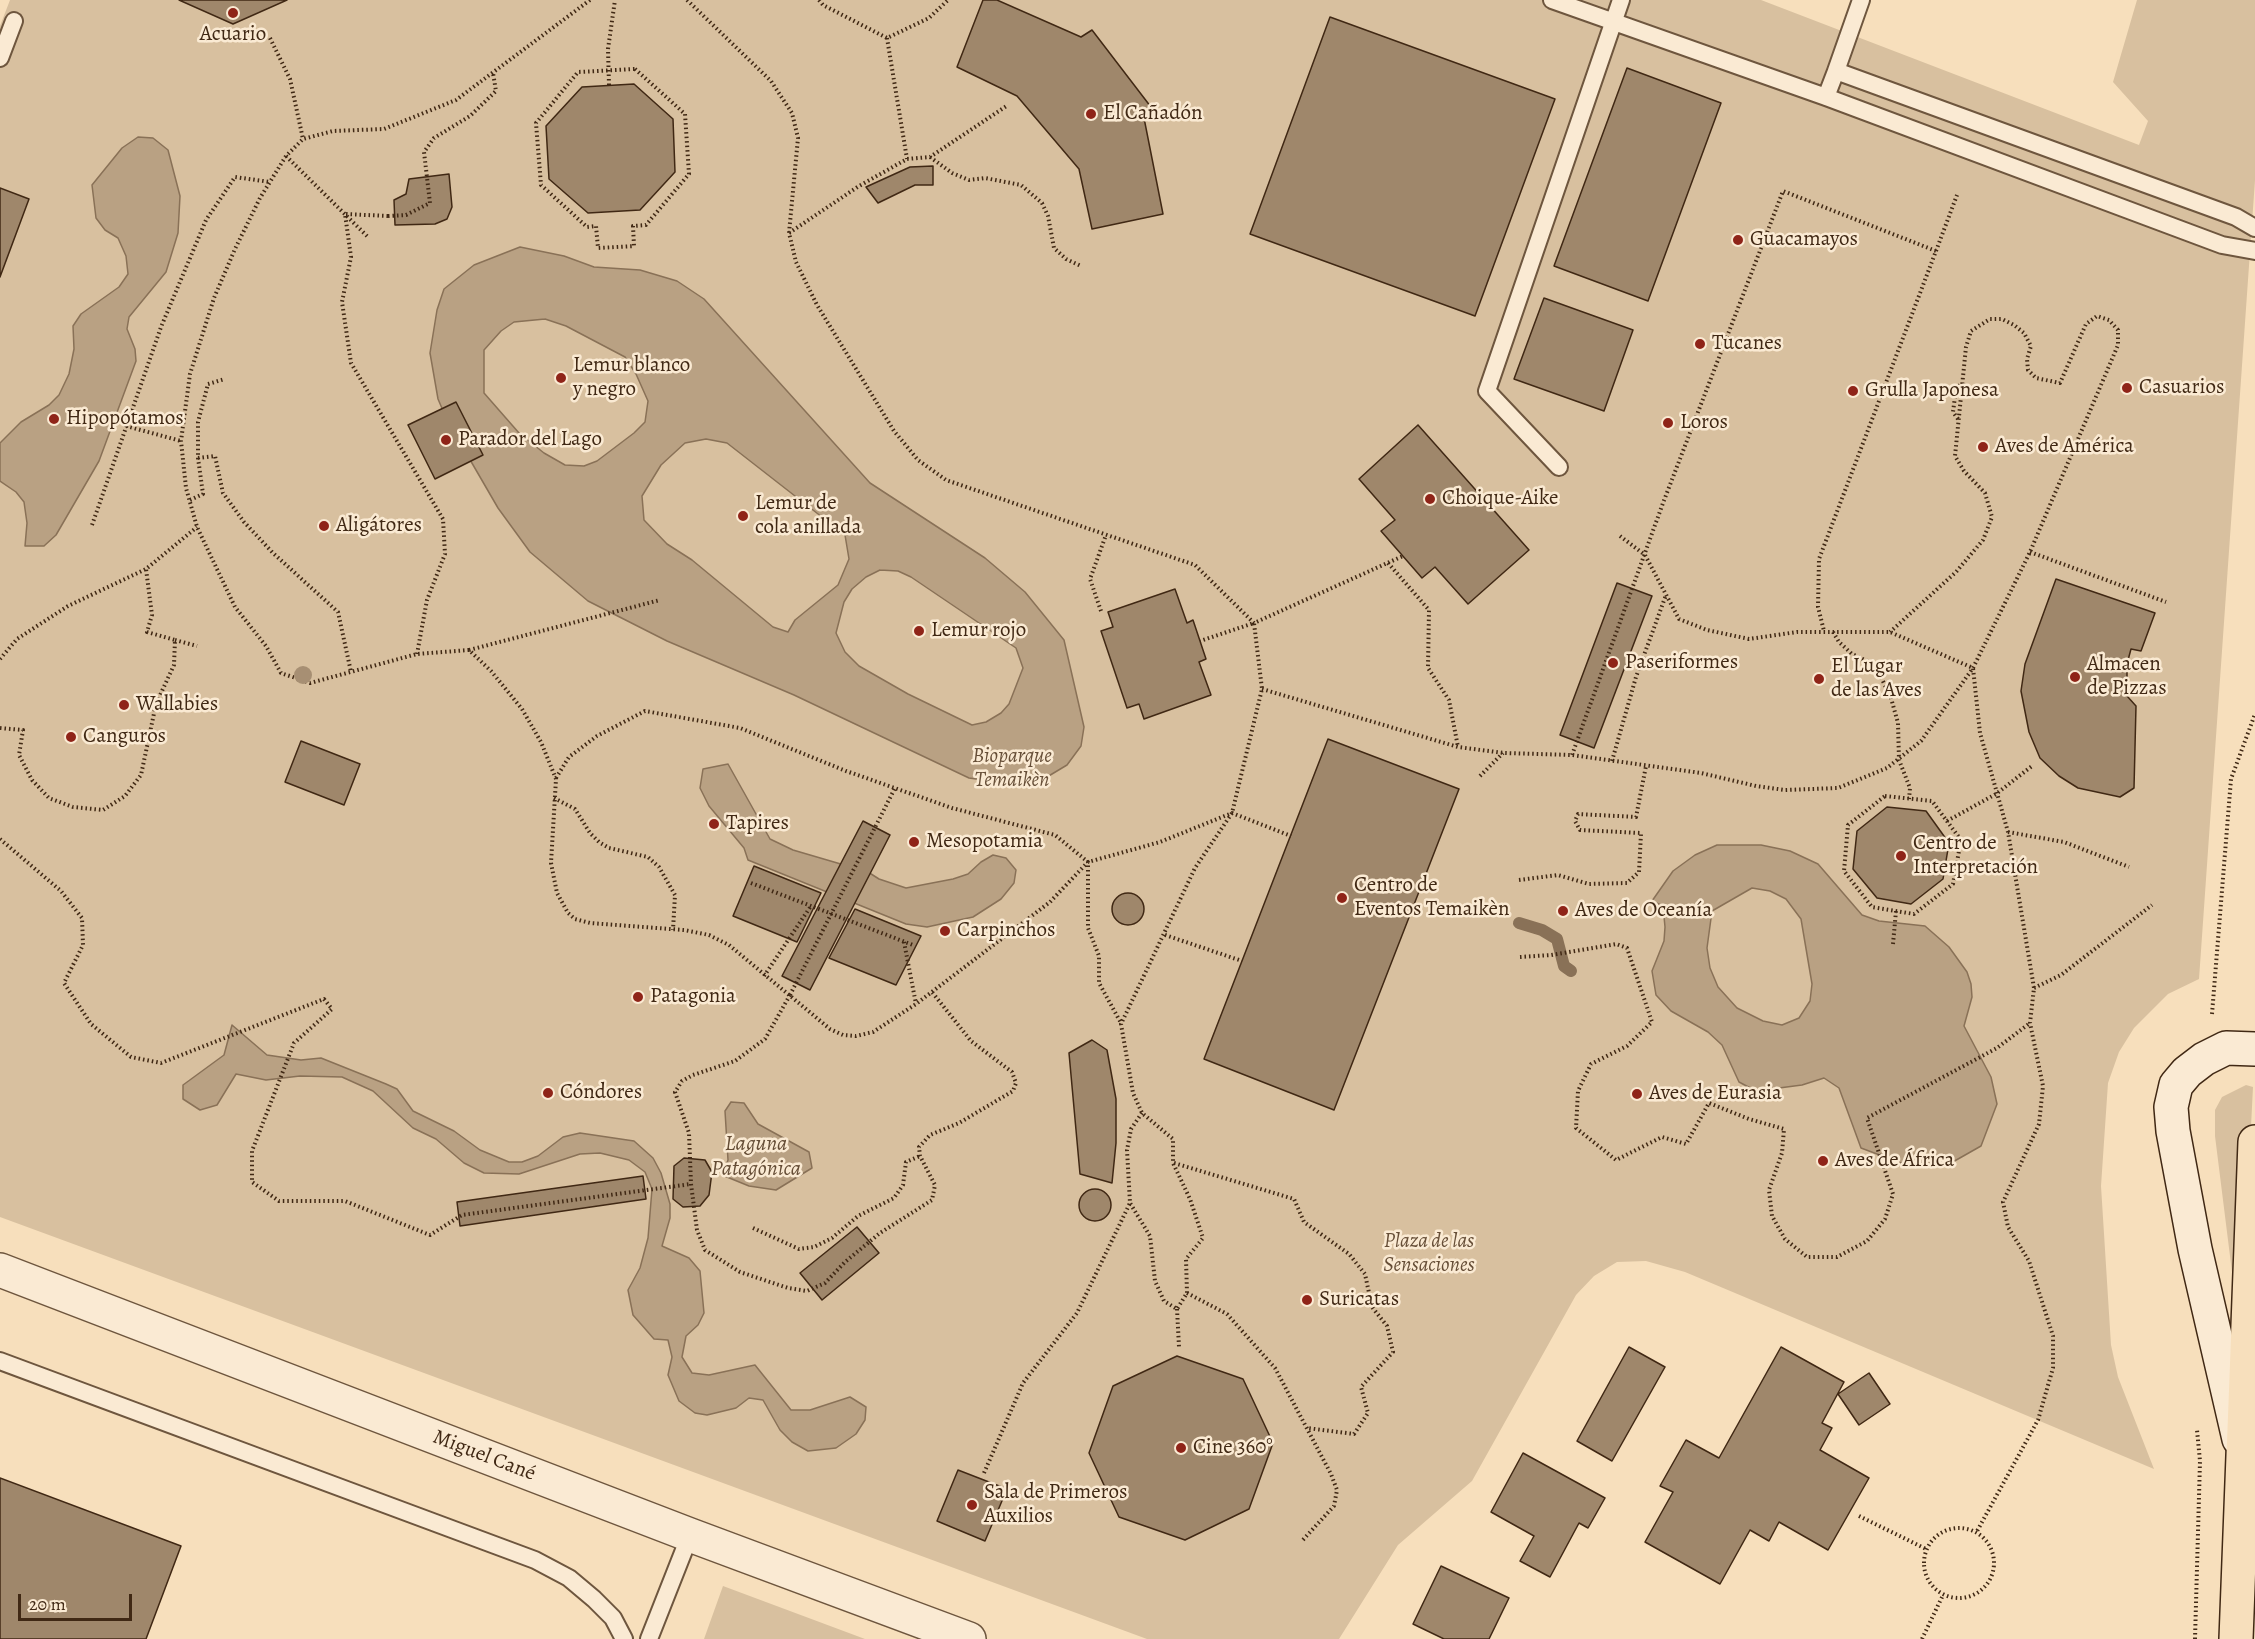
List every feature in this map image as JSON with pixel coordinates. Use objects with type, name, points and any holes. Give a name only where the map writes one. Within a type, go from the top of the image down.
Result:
[{"type":"main road","points":[[2236,1639],[2241,1449],[2255,1142]]},
{"type":"street","points":[[2241,1449],[2195,1249],[2170,1107],[2176,1085],[2187,1072],[2204,1059],[2226,1048],[2255,1049]]},
{"type":"street","name":"Miguel Cané","points":[[0,1270],[690,1535],[969,1639]]},
{"type":"lane","points":[[1552,0],[1826,96],[2222,245],[2255,251]]},
{"type":"lane","points":[[1559,467],[1487,391],[1621,0]]},
{"type":"lane","points":[[1826,96],[1861,0]]},
{"type":"lane","points":[[0,58],[14,21]]},
{"type":"lane","points":[[1836,71],[2236,217],[2255,228]]},
{"type":"lane","points":[[4,1364],[535,1560],[569,1578],[594,1599],[613,1618],[624,1639]]},
{"type":"lane","points":[[649,1639],[690,1535]]},
{"type":"path","points":[[590,0],[456,100],[384,129],[333,131],[303,139],[286,156],[235,249],[214,298],[190,374],[181,441],[190,500],[197,526],[235,607],[266,646],[281,673],[310,683],[417,654],[469,650],[660,600]]},
{"type":"path","points":[[609,85],[608,49],[615,0]]},
{"type":"path","points":[[687,0],[771,81],[792,113],[798,138],[789,233],[796,262],[817,305],[894,431],[918,460],[946,480],[1195,565],[1254,622],[1262,688],[1232,813],[1195,868],[1121,1024]]},
{"type":"path","points":[[819,0],[823,5],[887,38]]},
{"type":"path","points":[[887,38],[929,18],[948,0]]},
{"type":"path","points":[[270,38],[290,79],[303,139]]},
{"type":"path","points":[[887,38],[907,159]]},
{"type":"path","points":[[635,69],[685,114],[689,174],[646,225],[633,226],[634,246],[598,248],[596,226],[587,227],[541,185],[536,123],[578,72],[608,70],[635,69]]},
{"type":"path","points":[[345,214],[406,215],[430,203],[424,152],[434,138],[470,116],[496,91],[493,73]]},
{"type":"path","points":[[789,233],[859,186],[907,159],[930,158],[1008,105]]},
{"type":"path","points":[[286,156],[369,238]]},
{"type":"path","points":[[930,158],[952,173],[969,180],[985,178],[1021,185],[1041,203],[1048,216],[1054,248],[1066,259],[1081,266]]},
{"type":"path","points":[[92,525],[161,327],[206,220],[235,177],[270,182]]},
{"type":"path","points":[[1572,755],[1783,191],[1936,250]]},
{"type":"path","points":[[1824,631],[1818,607],[1819,559],[1957,195]]},
{"type":"path","points":[[345,214],[351,257],[342,302],[351,363],[443,519],[445,554],[427,600],[417,654]]},
{"type":"path","points":[[1262,688],[1458,747],[1504,753],[1572,755],[1785,790],[1838,788],[1899,760],[1921,741],[1973,668],[2030,552],[2118,345],[2118,330],[2109,320],[2097,316],[2086,324],[2060,383],[2036,378],[2028,370],[2027,358],[2031,346],[2024,333],[2002,319],[1990,319],[1971,331],[1966,347],[1955,456],[1964,471],[1985,493],[1992,517],[1983,540],[1956,572],[1890,632]]},
{"type":"path","points":[[190,500],[203,494],[198,458],[198,422],[208,384],[225,379]]},
{"type":"path","points":[[126,426],[181,441]]},
{"type":"path","points":[[198,458],[216,456],[224,493],[244,522],[273,553],[339,612],[351,672]]},
{"type":"path","points":[[0,659],[17,639],[68,606],[146,569],[197,526]]},
{"type":"path","points":[[1101,611],[1090,579],[1106,535]]},
{"type":"path","points":[[1620,536],[1645,555],[1679,619],[1707,630],[1749,639],[1824,631],[1890,632],[1973,668]]},
{"type":"path","points":[[2030,552],[2166,602]]},
{"type":"path","points":[[1200,641],[1254,622],[1403,556]]},
{"type":"path","points":[[1388,563],[1430,610],[1428,668],[1449,700],[1458,747]]},
{"type":"path","points":[[146,569],[152,615],[147,632],[197,646]]},
{"type":"path","points":[[1612,761],[1636,677],[1666,594]]},
{"type":"path","points":[[1833,631],[1839,642],[1852,654],[1867,661],[1879,673],[1891,698],[1898,723],[1899,760],[1910,788],[1909,799]]},
{"type":"path","points":[[0,728],[23,730],[19,755],[32,780],[49,798],[73,807],[103,810],[125,796],[141,775],[156,704],[174,664],[176,640]]},
{"type":"path","points":[[469,650],[491,671],[522,709],[541,742],[556,779]]},
{"type":"path","points":[[1973,668],[1980,733],[2008,832],[2034,988],[2031,1023],[2043,1086],[2039,1124],[2009,1183],[2003,1202],[2008,1227],[2029,1261],[2053,1335],[2053,1368],[2038,1420],[1977,1533]]},
{"type":"path","points":[[1088,862],[1055,836],[952,808],[740,728],[645,711],[597,736],[569,757],[556,779],[551,863],[557,893],[568,913],[575,919],[590,923],[709,935],[729,945],[830,1029],[843,1035],[856,1036],[873,1032],[932,993],[1050,902],[1088,862],[1160,842],[1232,813],[1291,836]]},
{"type":"path","points":[[1480,776],[1504,753]]},
{"type":"path","points":[[1519,880],[1558,875],[1589,885],[1627,883],[1639,872],[1641,833],[1580,830],[1575,821],[1578,814],[1636,817],[1646,766]]},
{"type":"path","points":[[1947,821],[1996,794],[2032,766]]},
{"type":"path","points":[[895,788],[790,995],[765,1039],[735,1061],[687,1078],[675,1092],[689,1133],[691,1184],[697,1230],[705,1250],[740,1272],[788,1288],[807,1291],[825,1283],[845,1262],[880,1233],[932,1200],[935,1185],[920,1156],[919,1147],[930,1135],[1000,1100],[1013,1091],[1016,1083],[1012,1072],[971,1041],[932,993]]},
{"type":"path","points":[[1885,796],[1932,801],[1947,821],[1961,840],[1953,884],[1914,914],[1872,907],[1844,871],[1848,825],[1885,796]]},
{"type":"path","points":[[554,798],[575,809],[590,833],[609,849],[648,857],[659,867],[675,895],[673,930]]},
{"type":"path","points":[[2008,832],[2064,842],[2129,867]]},
{"type":"path","points":[[0,839],[61,891],[82,918],[83,945],[64,983],[91,1024],[131,1057],[161,1063],[324,999],[332,1009],[294,1043],[252,1151],[252,1182],[279,1201],[345,1201],[430,1235],[462,1215],[691,1184]]},
{"type":"path","points":[[1088,862],[1088,928],[1099,956],[1099,983],[1121,1024],[1133,1093],[1142,1113],[1173,1139],[1173,1163],[1190,1199],[1203,1238],[1186,1259],[1187,1293],[1177,1309],[1179,1347]]},
{"type":"path","points":[[750,883],[913,945]]},
{"type":"path","points":[[2034,988],[2061,975],[2152,905]]},
{"type":"path","points":[[764,976],[811,906]]},
{"type":"path","points":[[1893,944],[1896,910]]},
{"type":"path","points":[[1165,935],[1242,961]]},
{"type":"path","points":[[903,941],[916,1004]]},
{"type":"path","points":[[1520,957],[1551,955],[1616,944],[1627,948],[1652,1022],[1627,1046],[1591,1064],[1578,1091],[1576,1128],[1616,1160],[1662,1137],[1686,1144],[1708,1103],[1749,1119],[1784,1129],[1782,1153],[1769,1190],[1772,1216],[1785,1239],[1807,1257],[1837,1257],[1867,1241],[1886,1219],[1893,1194],[1867,1118],[1997,1048],[2031,1023]]},
{"type":"path","points":[[1142,1113],[1131,1130],[1127,1150],[1130,1203],[1150,1236],[1155,1281],[1164,1301],[1177,1309]]},
{"type":"path","points":[[753,1228],[799,1249],[814,1247],[832,1238],[858,1216],[894,1198],[903,1185],[906,1162],[920,1156]]},
{"type":"path","points":[[1173,1163],[1294,1199],[1304,1222],[1349,1254],[1365,1274],[1372,1307],[1387,1326],[1393,1352],[1361,1387],[1368,1413],[1354,1434],[1307,1428]]},
{"type":"path","points":[[984,1473],[1023,1383],[1077,1313],[1130,1203]]},
{"type":"path","points":[[1187,1293],[1227,1314],[1275,1368],[1337,1490],[1334,1506],[1301,1542]]},
{"type":"path","points":[[1859,1516],[1926,1549]]},
{"type":"path","points":[[1965,1528],[1977,1533],[1991,1550],[1994,1561],[1988,1584],[1970,1597],[1958,1599],[1942,1595],[1929,1583],[1924,1572],[1926,1549],[1942,1532],[1965,1528]]},
{"type":"path","points":[[1922,1639],[1942,1595]]},
{"type":"green space","name":"Bioparque Temaikèn","points":[[10,0],[1761,0],[2139,145],[2148,121],[2113,82],[2137,0],[2255,0],[2255,180],[2199,979],[2168,994],[2134,1028],[2119,1052],[2108,1083],[2101,1186],[2111,1345],[2118,1377],[2154,1469],[1685,1272],[1646,1261],[1617,1262],[1594,1276],[1576,1295],[1472,1481],[1398,1545],[1339,1639],[1147,1639],[0,1217],[0,26]]},
{"type":"green space","points":[[2246,1085],[2253,1087],[2242,1304],[2236,1304],[2215,1136],[2215,1110],[2222,1097]]},
{"type":"green space","points":[[723,1586],[865,1639],[704,1639]]},
{"type":"water","points":[[138,137],[153,138],[168,150],[180,196],[178,233],[166,272],[129,317],[127,329],[135,349],[136,361],[99,461],[56,535],[44,546],[25,546],[27,523],[24,502],[16,492],[0,481],[0,443],[21,422],[49,405],[59,395],[69,374],[74,349],[73,326],[81,314],[119,287],[128,274],[126,256],[118,238],[105,230],[96,218],[92,185],[122,148]]},
{"type":"water","points":[[520,247],[564,256],[594,267],[640,270],[677,281],[704,299],[870,483],[985,558],[1025,592],[1064,640],[1084,727],[1081,746],[1067,765],[1047,777],[1012,784],[969,778],[794,695],[667,641],[588,601],[530,552],[498,508],[447,420],[438,399],[430,353],[437,310],[444,289],[474,265]],"holes":[[[545,319],[566,326],[625,357],[636,374],[648,401],[645,422],[597,461],[584,466],[565,465],[544,453],[519,433],[484,393],[484,350],[501,331],[514,322]],[[706,439],[727,443],[845,535],[849,559],[838,585],[795,620],[788,632],[773,627],[692,560],[667,544],[644,520],[642,496],[661,465],[685,443]],[[880,570],[898,571],[911,577],[1016,648],[1023,668],[1009,704],[1001,713],[986,722],[972,725],[908,694],[859,666],[845,652],[836,633],[844,602],[852,589],[866,577]]]},
{"type":"water","points":[[728,764],[770,839],[793,850],[868,872],[879,879],[906,888],[968,874],[993,855],[1006,858],[1016,870],[1014,883],[1001,899],[973,917],[927,927],[906,924],[748,860],[744,848],[709,806],[700,788],[703,769]]},
{"type":"water","points":[[1717,845],[1761,845],[1790,851],[1818,864],[1862,915],[1879,921],[1925,926],[1949,947],[1967,972],[1971,984],[1972,997],[1964,1026],[1991,1077],[1997,1104],[1981,1146],[1951,1163],[1901,1163],[1861,1148],[1839,1088],[1824,1078],[1802,1085],[1756,1091],[1739,1082],[1722,1045],[1708,1032],[1671,1011],[1656,995],[1652,971],[1664,941],[1665,927],[1663,906],[1652,901],[1673,871],[1695,855]],"holes":[[[1752,888],[1770,891],[1786,899],[1801,919],[1812,984],[1810,1001],[1799,1018],[1782,1025],[1763,1021],[1737,1008],[1718,987],[1710,968],[1707,948],[1712,911]]]},
{"type":"water","points":[[232,1025],[267,1055],[301,1060],[321,1058],[397,1089],[413,1111],[454,1131],[480,1150],[509,1162],[522,1162],[538,1156],[563,1137],[580,1133],[634,1141],[653,1158],[661,1173],[670,1204],[670,1218],[662,1246],[689,1258],[700,1271],[704,1313],[698,1325],[686,1336],[682,1357],[692,1373],[709,1375],[755,1365],[791,1410],[810,1410],[850,1397],[866,1407],[865,1420],[856,1434],[836,1448],[808,1451],[792,1442],[780,1430],[763,1400],[749,1398],[736,1408],[707,1415],[695,1413],[679,1401],[668,1375],[672,1357],[668,1340],[654,1339],[633,1315],[628,1290],[640,1268],[648,1238],[652,1189],[645,1172],[629,1160],[600,1153],[580,1154],[519,1174],[484,1173],[464,1163],[436,1139],[413,1128],[373,1091],[342,1077],[300,1076],[266,1080],[236,1074],[217,1105],[200,1110],[183,1099],[183,1085],[224,1055]]},
{"type":"water","name":"Laguna Patagónica","points":[[731,1102],[744,1103],[758,1124],[809,1152],[812,1168],[776,1190],[749,1186],[722,1175],[728,1160],[725,1111]]},
{"type":"building","name":"Acuario","points":[[179,0],[287,0],[233,24]]},
{"type":"building","name":"El Cañadón","points":[[983,0],[997,0],[1081,37],[1092,30],[1154,111],[1144,118],[1163,214],[1092,229],[1079,169],[1017,96],[957,67]]},
{"type":"building","points":[[1330,17],[1555,99],[1475,316],[1250,234]]},
{"type":"building","points":[[1627,68],[1721,103],[1648,301],[1554,266]]},
{"type":"building","points":[[634,84],[673,119],[675,172],[640,210],[588,213],[549,179],[546,126],[582,87]]},
{"type":"building","points":[[933,166],[933,185],[915,185],[878,203],[866,187],[910,167]]},
{"type":"building","points":[[449,174],[452,207],[447,219],[435,224],[395,225],[394,200],[406,194],[409,179]]},
{"type":"building","points":[[0,188],[29,199],[0,277]]},
{"type":"building","points":[[1544,298],[1633,330],[1604,411],[1514,379]]},
{"type":"building","name":"Parador del Lago","points":[[456,402],[483,455],[435,479],[408,425]]},
{"type":"building","name":"Choique-Aike","points":[[1418,425],[1529,550],[1468,604],[1435,567],[1422,578],[1381,531],[1395,520],[1359,479]]},
{"type":"building","name":"Almacen de Pizzas","points":[[2056,579],[2155,613],[2141,651],[2131,649],[2127,664],[2127,696],[2136,706],[2134,788],[2120,797],[2078,788],[2059,776],[2040,758],[2029,732],[2021,691],[2025,664]]},
{"type":"building","points":[[1617,583],[1652,596],[1594,748],[1560,735]]},
{"type":"building","points":[[1175,589],[1187,623],[1193,620],[1206,659],[1199,662],[1211,695],[1144,719],[1139,704],[1127,708],[1101,631],[1113,627],[1108,612]]},
{"type":"building","name":"Centro de Eventos Temaikèn","points":[[1328,739],[1459,789],[1334,1110],[1204,1059]]},
{"type":"building","points":[[301,741],[360,764],[344,805],[285,782]]},
{"type":"building","name":"Centro de Interpretación","points":[[1887,807],[1926,811],[1949,843],[1943,879],[1911,904],[1877,898],[1853,869],[1857,831]]},
{"type":"building","points":[[863,821],[890,835],[810,990],[782,976]]},
{"type":"building","points":[[754,866],[821,893],[797,942],[733,916]]},
{"type":"building","points":[[1128,893],[1139,898],[1144,909],[1139,920],[1128,925],[1117,920],[1112,909],[1117,898]]},
{"type":"building","points":[[855,909],[921,936],[896,985],[829,958]]},
{"type":"building","points":[[1092,1040],[1107,1050],[1116,1099],[1116,1143],[1112,1183],[1080,1174],[1069,1053]]},
{"type":"building","points":[[684,1158],[705,1160],[712,1172],[709,1195],[700,1206],[683,1207],[673,1199],[674,1166]]},
{"type":"building","points":[[643,1176],[646,1199],[460,1226],[457,1202]]},
{"type":"building","points":[[1095,1189],[1107,1193],[1111,1205],[1107,1217],[1095,1221],[1083,1217],[1079,1205],[1083,1193]]},
{"type":"building","points":[[857,1227],[879,1253],[822,1300],[800,1273]]},
{"type":"building","points":[[1629,1347],[1665,1367],[1612,1461],[1577,1441]]},
{"type":"building","points":[[1781,1347],[1844,1382],[1822,1423],[1832,1428],[1820,1450],[1869,1478],[1828,1550],[1779,1522],[1769,1541],[1750,1530],[1720,1584],[1645,1542],[1673,1492],[1660,1486],[1686,1440],[1719,1458]]},
{"type":"building","name":"Cine 360°","points":[[1177,1356],[1243,1379],[1273,1443],[1249,1509],[1185,1540],[1119,1517],[1089,1453],[1113,1386]]},
{"type":"building","points":[[1869,1373],[1890,1404],[1859,1425],[1838,1394]]},
{"type":"building","points":[[1523,1453],[1605,1498],[1588,1528],[1579,1523],[1550,1577],[1520,1561],[1534,1536],[1491,1512]]},
{"type":"building","name":"Sala de Primeros Auxilios","points":[[958,1470],[1007,1489],[985,1541],[937,1521]]},
{"type":"building","points":[[0,1478],[181,1546],[146,1639],[0,1639]]},
{"type":"building","points":[[1441,1566],[1509,1598],[1489,1639],[1444,1639],[1413,1624]]},
{"type":"waterway","points":[[1519,923],[1542,930],[1557,939],[1564,966],[1571,971]]},
{"type":"place","name":"Acuario","points":[[233,13]]},
{"type":"place","name":"El Cañadón","points":[[1091,114]]},
{"type":"place","name":"Guacamayos","points":[[1738,240]]},
{"type":"place","name":"Tucanes","points":[[1700,344]]},
{"type":"place","name":"Lemur blanco y negro","points":[[561,378]]},
{"type":"place","name":"Casuarios","points":[[2127,388]]},
{"type":"place","name":"Grulla Japonesa","points":[[1853,391]]},
{"type":"place","name":"Hipopótamos","points":[[54,419]]},
{"type":"place","name":"Loros","points":[[1668,423]]},
{"type":"place","name":"Parador del Lago","points":[[446,440]]},
{"type":"place","name":"Aves de América","points":[[1983,447]]},
{"type":"place","name":"Choique-Aike","points":[[1430,499]]},
{"type":"place","name":"Lemur de cola anillada","points":[[743,516]]},
{"type":"place","name":"Aligátores","points":[[324,526]]},
{"type":"place","name":"Lemur rojo","points":[[919,631]]},
{"type":"place","name":"Paseriformes","points":[[1613,663]]},
{"type":"place","name":"Almacen de Pizzas","points":[[2075,677]]},
{"type":"place","name":"El Lugar de las Aves","points":[[1819,679]]},
{"type":"place","name":"Wallabies","points":[[124,705]]},
{"type":"place","name":"Canguros","points":[[71,737]]},
{"type":"place","name":"Tapires","points":[[714,824]]},
{"type":"place","name":"Mesopotamia","points":[[914,842]]},
{"type":"place","name":"Centro de Interpretación","points":[[1901,856]]},
{"type":"place","name":"Centro de Eventos Temaikèn","points":[[1342,898]]},
{"type":"place","name":"Aves de Oceanía","points":[[1563,911]]},
{"type":"place","name":"Carpinchos","points":[[945,931]]},
{"type":"place","name":"Patagonia","points":[[638,997]]},
{"type":"place","name":"Cóndores","points":[[548,1093]]},
{"type":"place","name":"Aves de Eurasia","points":[[1637,1094]]},
{"type":"place","name":"Aves de África","points":[[1823,1161]]},
{"type":"place","name":"Suricatas","points":[[1307,1300]]},
{"type":"place","name":"Cine 360°","points":[[1181,1448]]},
{"type":"place","name":"Sala de Primeros Auxilios","points":[[972,1505]]},
{"type":"park label","name":"Plaza de las Sensaciones","points":[[1429,1254]]}]
